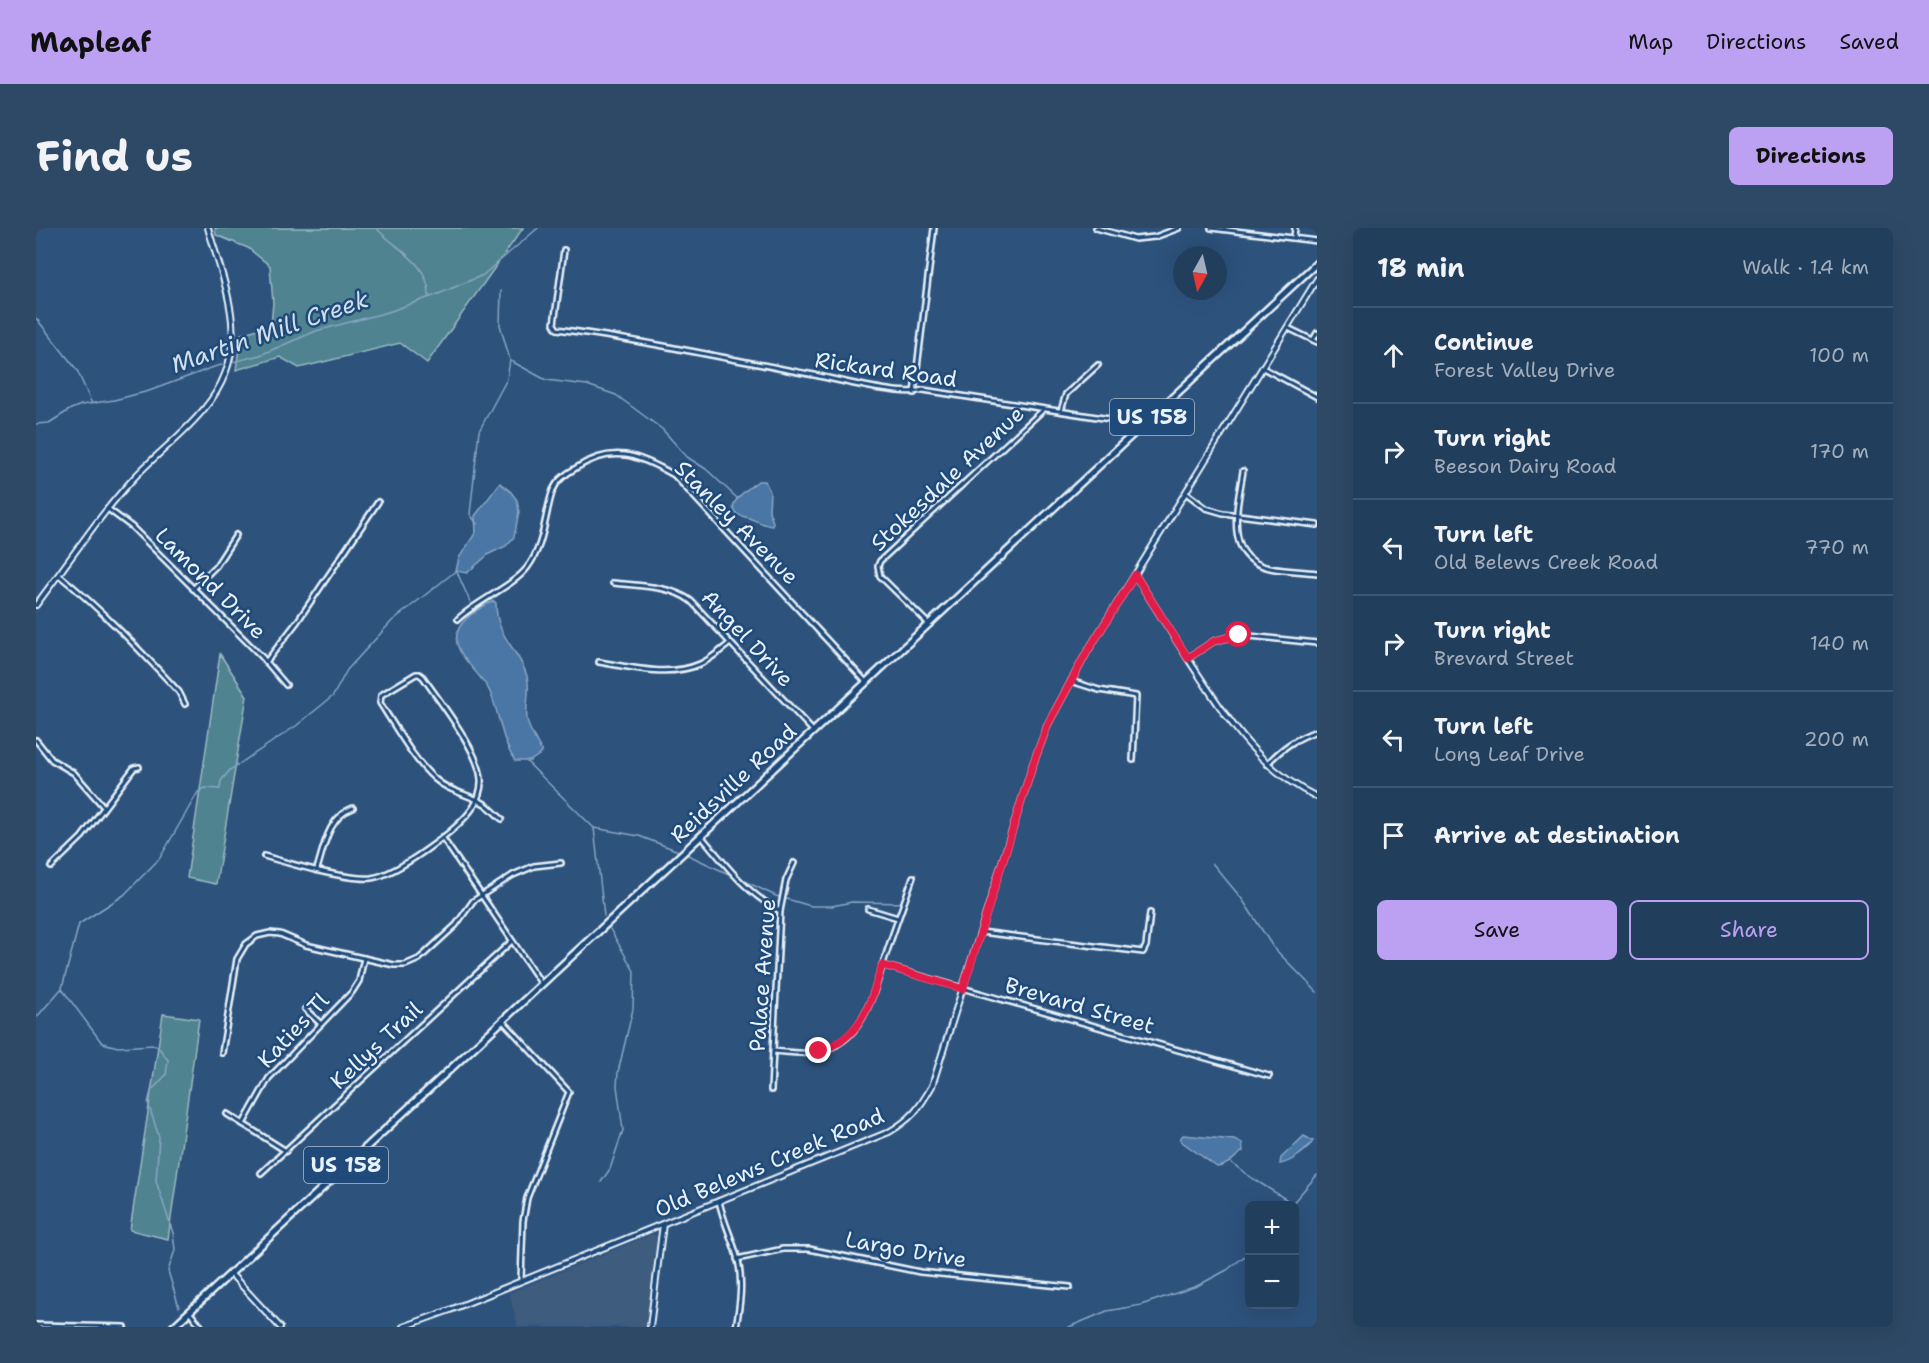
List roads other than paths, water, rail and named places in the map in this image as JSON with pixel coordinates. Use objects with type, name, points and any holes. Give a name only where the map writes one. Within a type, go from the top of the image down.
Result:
[{"type":"highway","name":"Reidsville Road","points":[[173,1327],[1317,263]]},
{"type":"street","points":[[36,605],[108,509],[133,479],[204,410],[222,381],[228,363],[234,325],[208,228]]},
{"type":"street","points":[[914,393],[934,228]]},
{"type":"street","points":[[1096,228],[1135,239],[1155,237],[1176,228]]},
{"type":"street","points":[[1211,228],[1317,241]]},
{"type":"street","points":[[1294,237],[1295,228]]},
{"type":"street","name":"Rickard Road","points":[[564,250],[554,324],[557,329],[625,339],[914,393],[922,390],[1144,424]]},
{"type":"street","name":"Old Belews Creek Road","points":[[403,1327],[889,1132],[907,1121],[920,1108],[932,1086],[1033,764],[1048,724],[1071,681],[1135,575],[1317,279]]},
{"type":"street","points":[[1288,328],[1315,341],[1317,333]]},
{"type":"street","points":[[1061,412],[1066,394],[1098,365]]},
{"type":"street","points":[[1263,368],[1317,396]]},
{"type":"street","name":"Stokesdale Avenue","points":[[929,624],[880,576],[878,570],[880,561],[1044,409]]},
{"type":"street","name":"Stanley Avenue","points":[[458,619],[471,607],[518,577],[528,567],[540,545],[554,487],[564,476],[592,458],[624,454],[636,456],[674,475],[866,682]]},
{"type":"street","points":[[1243,471],[1237,514],[1237,539],[1245,554],[1253,561],[1268,568],[1317,573]]},
{"type":"street","points":[[1186,493],[1206,508],[1223,513],[1317,525]]},
{"type":"street","points":[[266,662],[297,622],[378,502]]},
{"type":"street","name":"Lamond Drive","points":[[108,509],[132,527],[286,685]]},
{"type":"street","points":[[193,589],[216,566],[236,536]]},
{"type":"street","points":[[59,574],[87,598],[179,692],[185,704]]},
{"type":"street","points":[[1135,575],[1222,710],[1254,752],[1280,776],[1317,797]]},
{"type":"street","name":"Angel Drive","points":[[613,583],[673,590],[683,594],[813,731]]},
{"type":"street","points":[[1188,658],[1214,641],[1239,635],[1317,643]]},
{"type":"street","points":[[599,662],[666,672],[680,671],[708,660],[730,643]]},
{"type":"street","points":[[264,856],[344,875],[373,878],[400,868],[442,837],[469,813],[477,801],[482,781],[477,759],[423,677],[416,674],[381,695],[380,703],[434,779],[451,790],[477,801],[484,803],[502,819]]},
{"type":"street","points":[[1071,681],[1100,690],[1136,696],[1133,760]]},
{"type":"street","points":[[1267,764],[1282,748],[1299,737],[1317,731]]},
{"type":"street","points":[[36,742],[52,760],[80,779],[104,806]]},
{"type":"street","points":[[51,867],[82,837],[134,768],[139,767]]},
{"type":"street","points":[[317,869],[331,827],[345,811],[352,808]]},
{"type":"street","points":[[701,835],[745,887],[780,911]]},
{"type":"street","points":[[442,837],[541,983]]},
{"type":"street","name":"Katies Tl","points":[[222,1053],[236,963],[240,952],[251,940],[263,934],[276,933],[306,945],[394,965],[405,965],[414,961],[456,925],[469,905],[482,896],[522,870],[561,863]]},
{"type":"street","name":"Palace Avenue","points":[[771,1090],[780,911],[786,880],[794,863]]},
{"type":"street","points":[[773,1051],[804,1053],[819,1051],[847,1037],[868,1009],[913,877]]},
{"type":"street","points":[[868,909],[898,918]]},
{"type":"street","points":[[981,932],[1143,952],[1146,946],[1150,913]]},
{"type":"street","name":"Kellys Trail","points":[[261,1173],[512,941]]},
{"type":"street","name":"Katies Tl","points":[[243,1124],[269,1078],[356,986],[364,958]]},
{"type":"street","name":"Brevard Street","points":[[882,965],[1269,1076]]},
{"type":"street","points":[[305,1009],[321,1024]]},
{"type":"street","points":[[502,1020],[569,1092],[527,1198],[523,1221],[521,1280]]},
{"type":"street","points":[[227,1114],[286,1150]]},
{"type":"street","points":[[719,1201],[741,1280],[736,1327]]},
{"type":"street","points":[[650,1327],[663,1224]]},
{"type":"street","name":"Largo Drive","points":[[737,1259],[783,1249],[809,1249],[920,1272],[1070,1287]]},
{"type":"street","points":[[230,1274],[273,1325],[280,1327]]},
{"type":"street","points":[[189,1312],[202,1327]]},
{"type":"street","points":[[36,1325],[126,1327]]},
{"type":"waterway","points":[[376,228],[418,266],[428,285],[429,297]]},
{"type":"waterway","name":"Martin Mill Creek","points":[[36,424],[49,423],[81,405],[149,391],[214,367],[260,355],[316,331],[388,312],[436,295],[483,275],[538,228]]},
{"type":"waterway","points":[[477,524],[470,514],[479,431],[507,379],[510,360],[500,325],[501,291]]},
{"type":"waterway","points":[[36,318],[77,370],[92,404]]},
{"type":"waterway","points":[[511,361],[546,380],[587,385],[616,395],[662,429],[687,457],[706,469],[738,499]]},
{"type":"waterway","points":[[36,1018],[62,988],[79,924],[124,895],[160,858],[198,792],[205,788],[220,789],[221,781],[230,770],[296,726],[333,696],[347,670],[392,621],[457,570]]},
{"type":"waterway","points":[[457,572],[475,613]]},
{"type":"waterway","points":[[527,762],[594,828],[604,916]]},
{"type":"waterway","points":[[594,828],[639,836],[681,852]]},
{"type":"waterway","points":[[686,854],[735,877]]},
{"type":"waterway","points":[[1212,863],[1242,899],[1273,947],[1317,992]]},
{"type":"waterway","points":[[740,879],[776,896],[811,906],[832,906],[852,902],[906,903]]},
{"type":"waterway","points":[[601,1182],[610,1169],[623,1130],[617,1086],[618,1072],[633,1009],[634,971],[610,929]]},
{"type":"waterway","points":[[62,989],[102,1043],[118,1047],[154,1045],[168,1060],[166,1075],[151,1091],[148,1103],[159,1137],[156,1181],[173,1233],[175,1250],[168,1271],[179,1307]]},
{"type":"waterway","points":[[1230,1162],[1289,1201]]},
{"type":"waterway","points":[[1294,1201],[1317,1175]]},
{"type":"waterway","points":[[1069,1327],[1107,1311],[1141,1305],[1197,1286],[1227,1270],[1246,1255]]}]
